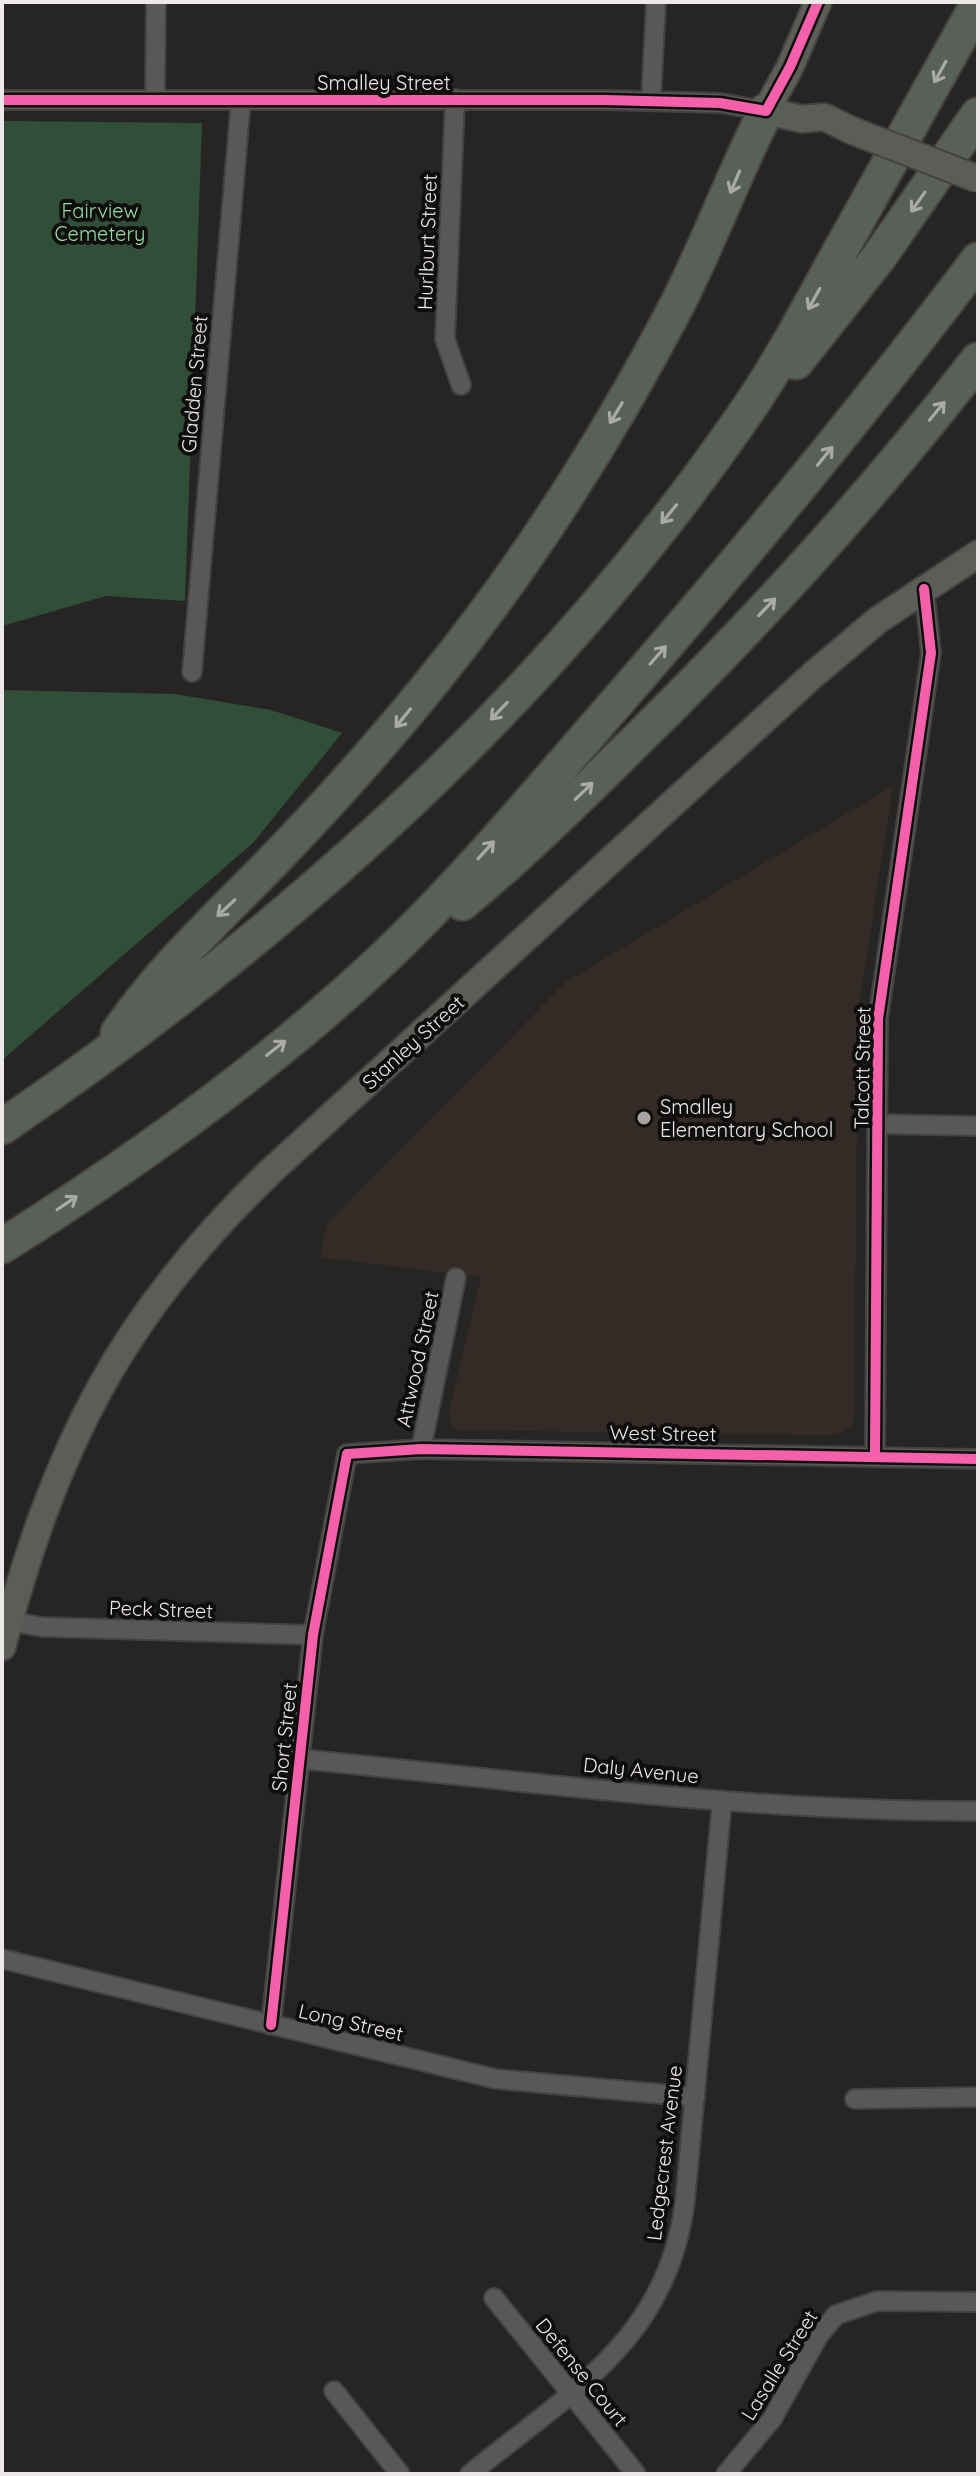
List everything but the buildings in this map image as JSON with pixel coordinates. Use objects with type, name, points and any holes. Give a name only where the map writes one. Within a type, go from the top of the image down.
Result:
[{"type":"highway","points":[[743,417],[807,311],[978,4]]},
{"type":"highway","points":[[104,1056],[171,963],[359,769],[434,680],[510,579],[577,477],[671,315],[766,111]]},
{"type":"highway","points":[[2,1127],[104,1056],[264,932],[426,786],[579,623],[743,417],[846,302],[978,115]]},
{"type":"highway","points":[[374,967],[499,836],[726,576],[978,260]]},
{"type":"highway","points":[[2,1246],[156,1141],[374,967],[491,879],[691,685],[839,528],[978,360]]},
{"type":"main road","points":[[818,2],[790,67],[766,111],[802,119],[820,130],[848,130],[978,179]]},
{"type":"main road","name":"Stanley Street","points":[[2,1647],[37,1523],[78,1426],[122,1348],[198,1246],[270,1172],[752,729],[862,633],[978,554]]},
{"type":"street","points":[[155,100],[156,2]]},
{"type":"street","points":[[651,100],[656,2]]},
{"type":"street","name":"Hurlburt Street","points":[[455,99],[445,339],[461,385]]},
{"type":"street","name":"Smalley Street","points":[[2,100],[651,100],[720,103],[766,111]]},
{"type":"street","name":"Gladden Street","points":[[192,672],[241,100]]},
{"type":"street","name":"Talcott Street","points":[[875,1456],[878,1019],[931,653],[924,589]]},
{"type":"street","points":[[878,1124],[978,1126]]},
{"type":"street","name":"Attwood Street","points":[[421,1449],[456,1278]]},
{"type":"street","name":"West Street","points":[[347,1454],[421,1449],[978,1459]]},
{"type":"street","name":"Short Street","points":[[271,2025],[313,1635],[347,1454]]},
{"type":"street","name":"Peck Street","points":[[9,1621],[42,1627],[313,1635]]},
{"type":"street","name":"Daly Avenue","points":[[300,1759],[722,1801],[868,1812],[978,1811]]},
{"type":"street","name":"Ledgecrest Avenue","points":[[470,2474],[626,2343],[663,2284],[683,2219],[722,1801]]},
{"type":"street","name":"Long Street","points":[[2,1959],[496,2079],[695,2097]]},
{"type":"street","points":[[855,2099],[978,2097]]},
{"type":"street","name":"Defense Court","points":[[494,2298],[636,2474]]},
{"type":"street","name":"Lasalle Street","points":[[726,2474],[772,2419],[819,2335],[836,2315],[860,2304],[877,2301],[978,2302]]},
{"type":"street","points":[[334,2391],[400,2474]]},
{"type":"shaded area","name":"Smalley Elementary School","points":[[893,786],[858,1012],[854,1418],[851,1427],[836,1435],[457,1430],[450,1421],[449,1412],[481,1277],[320,1257],[327,1224],[566,982]]},
{"type":"green space","name":"Fairview Cemetery","points":[[2,121],[202,123],[185,601],[106,596],[2,626]]},
{"type":"green space","points":[[2,690],[175,694],[271,710],[342,733],[253,843],[2,1060]]},
{"type":"cycle path","points":[[2,100],[605,100],[720,103],[766,111],[790,67],[818,2]]},
{"type":"cycle path","points":[[875,1456],[878,1019],[931,653],[924,589]]},
{"type":"cycle path","points":[[271,2025],[313,1635],[347,1454],[421,1449],[978,1459]]},
{"type":"place","name":"Smalley Elementary School","points":[[644,1118]]}]
